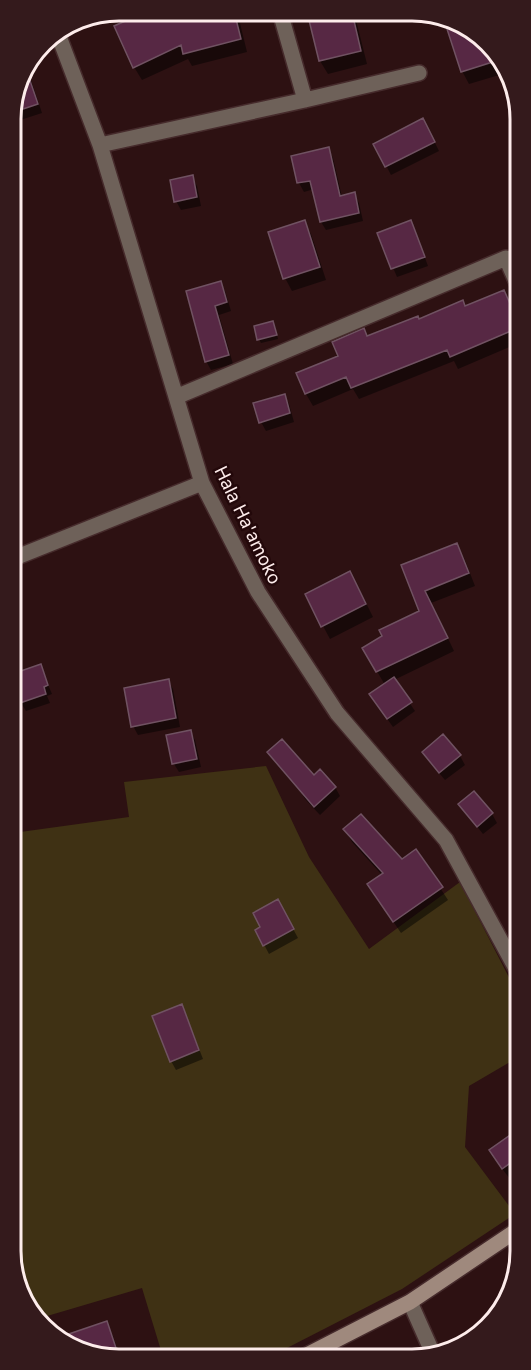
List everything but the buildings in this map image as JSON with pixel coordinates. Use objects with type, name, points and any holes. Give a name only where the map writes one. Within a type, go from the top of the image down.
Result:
[{"type":"main road","points":[[319,1349],[410,1302],[510,1235]]},
{"type":"street","points":[[283,21],[305,100]]},
{"type":"street","name":"Hala Ha'amoko","points":[[60,40],[100,145],[202,483],[258,592],[337,713],[446,840],[510,957]]},
{"type":"street","points":[[100,145],[419,73]]},
{"type":"street","points":[[176,396],[506,258],[510,266]]},
{"type":"street","points":[[21,555],[202,483]]},
{"type":"street","points":[[410,1302],[430,1347]]},
{"type":"shaded area","points":[[266,766],[309,857],[369,949],[460,882],[510,980],[510,1062],[469,1086],[465,1147],[510,1207],[510,1217],[402,1289],[285,1349],[161,1349],[142,1288],[46,1316],[34,1300],[24,1277],[21,1251],[21,832],[129,817],[124,782]]}]
